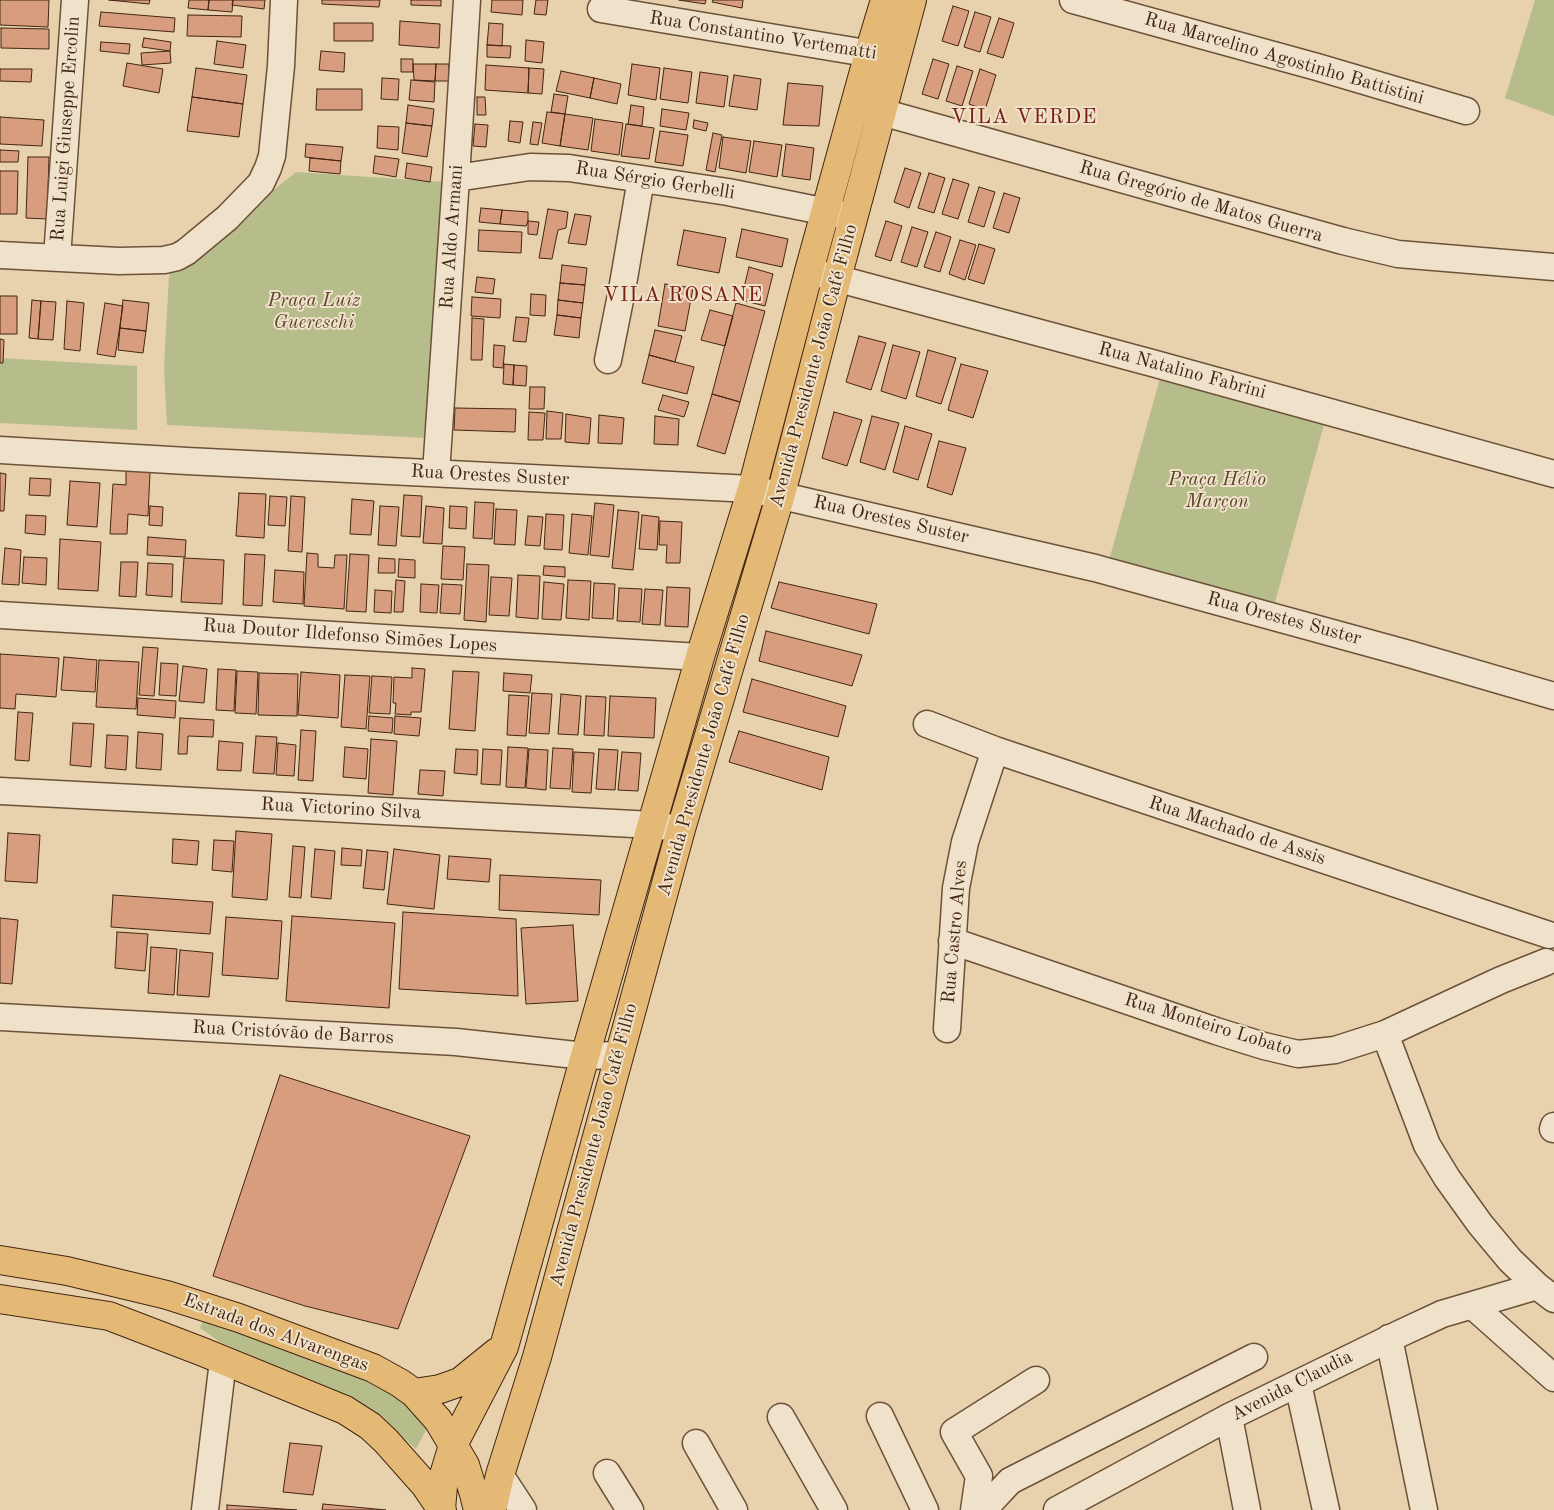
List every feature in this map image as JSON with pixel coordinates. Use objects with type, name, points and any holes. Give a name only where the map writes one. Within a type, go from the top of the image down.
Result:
[{"type":"main road","name":"Avenida Presidente João Café Filho","points":[[442,1510],[444,1475],[453,1445],[504,1347],[585,1056],[700,658],[752,489],[809,271],[885,0]]},
{"type":"main road","name":"Avenida Presidente João Café Filho","points":[[492,1510],[500,1475],[537,1357],[681,829],[781,494],[836,278],[912,0]]},
{"type":"main road","name":"Estrada dos Alvarengas","points":[[0,1260],[67,1271],[167,1295],[239,1318],[374,1368],[414,1393],[438,1420],[470,1479],[478,1510]]},
{"type":"main road","points":[[109,1316],[130,1314],[147,1309],[167,1295]]},
{"type":"main road","points":[[0,1298],[109,1316],[337,1406],[370,1426],[410,1466],[442,1510]]},
{"type":"main road","points":[[414,1393],[440,1389],[460,1382],[504,1347]]},
{"type":"street","name":"Rua Luigi Giuseppe Ercolin","points":[[57,258],[75,0]]},
{"type":"street","points":[[0,255],[153,262],[177,257],[199,242],[253,192],[268,168],[274,142],[281,66],[284,0]]},
{"type":"street","name":"Rua Aldo Armani","points":[[436,473],[467,0]]},
{"type":"street","name":"Rua Marcelino Agostinho Battistini","points":[[1073,0],[1317,67],[1466,111]]},
{"type":"street","name":"Rua Constantino Vertematti","points":[[601,9],[896,58]]},
{"type":"street","name":"Rua Gregório de Matos Guerra","points":[[855,104],[1343,241],[1398,254],[1554,268]]},
{"type":"street","name":"Rua Sérgio Gerbelli","points":[[456,178],[530,168],[569,168],[728,192],[853,217]]},
{"type":"street","points":[[608,360],[622,290],[640,179]]},
{"type":"street","name":"Rua Natalino Fabrini","points":[[809,271],[1161,365],[1554,474]]},
{"type":"street","name":"Rua Orestes Suster","points":[[0,450],[752,489],[781,494],[1095,568],[1409,654],[1554,696]]},
{"type":"street","name":"Rua Doutor Ildefonso Simões Lopes","points":[[0,615],[700,658]]},
{"type":"street","name":"Rua Machado de Assis","points":[[926,724],[995,750],[1551,934]]},
{"type":"street","name":"Rua Castro Alves","points":[[947,1029],[956,888],[965,842],[995,750]]},
{"type":"street","name":"Rua Victorino Silva","points":[[0,791],[653,825],[681,829]]},
{"type":"street","points":[[1550,963],[1540,958],[1538,946],[1542,938],[1551,934]]},
{"type":"street","name":"Rua Monteiro Lobato","points":[[952,940],[1224,1034],[1298,1054],[1335,1050],[1385,1034],[1501,980],[1550,963]]},
{"type":"street","name":"Rua Cristóvão de Barros","points":[[0,1017],[456,1042],[585,1056],[619,1055]]},
{"type":"street","points":[[1385,1034],[1427,1145],[1447,1178],[1480,1224],[1510,1260],[1550,1295]]},
{"type":"street","name":"Avenida Claudia","points":[[1057,1510],[1229,1417],[1442,1314],[1473,1306],[1550,1295]]},
{"type":"street","points":[[1473,1306],[1554,1378]]},
{"type":"street","points":[[1389,1338],[1424,1510]]},
{"type":"street","points":[[983,1510],[1010,1481],[1254,1357]]},
{"type":"street","points":[[205,1510],[223,1361]]},
{"type":"street","points":[[974,1510],[979,1476],[954,1432],[1036,1380]]},
{"type":"street","points":[[1298,1384],[1326,1510]]},
{"type":"street","points":[[880,1416],[925,1510]]},
{"type":"street","points":[[781,1417],[834,1510]]},
{"type":"street","points":[[1229,1417],[1247,1510]]},
{"type":"street","points":[[696,1443],[734,1510]]},
{"type":"street","points":[[607,1473],[630,1510]]},
{"type":"street","points":[[500,1475],[523,1510]]},
{"type":"green space","points":[[1535,0],[1554,0],[1554,116],[1505,98]]},
{"type":"green space","name":"Praça Luíz Guereschi","points":[[296,172],[444,182],[426,438],[167,425],[164,368],[169,275]]},
{"type":"green space","points":[[0,358],[137,366],[137,430],[0,423]]},
{"type":"green space","name":"Praça Hélio Marçon","points":[[1161,375],[1325,421],[1274,606],[1109,560]]},
{"type":"green space","points":[[203,1320],[388,1384],[430,1423],[416,1449],[379,1416],[345,1396],[220,1342],[200,1328]]},
{"type":"building","points":[[0,0],[49,0],[48,27],[0,25]]},
{"type":"building","points":[[109,0],[150,0],[149,4]]},
{"type":"building","points":[[189,0],[209,0],[208,10],[188,8]]},
{"type":"building","points":[[209,0],[233,0],[232,12],[208,10]]},
{"type":"building","points":[[233,0],[265,0],[264,9],[232,5]]},
{"type":"building","points":[[322,0],[380,0],[379,7],[322,4]]},
{"type":"building","points":[[411,0],[441,0],[441,6],[411,5]]},
{"type":"building","points":[[492,0],[523,0],[522,15],[491,12]]},
{"type":"building","points":[[536,0],[548,0],[546,15],[534,14]]},
{"type":"building","points":[[679,0],[706,0],[705,4]]},
{"type":"building","points":[[713,0],[743,0],[742,8],[712,2]]},
{"type":"building","points":[[953,6],[969,11],[958,46],[942,41]]},
{"type":"building","points":[[101,12],[175,18],[174,32],[99,26]]},
{"type":"building","points":[[975,12],[991,17],[980,52],[964,47]]},
{"type":"building","points":[[188,15],[242,16],[241,37],[187,36]]},
{"type":"building","points":[[999,18],[1014,23],[1003,58],[987,53]]},
{"type":"building","points":[[400,21],[440,24],[439,48],[399,45]]},
{"type":"building","points":[[334,23],[373,23],[373,41],[334,41]]},
{"type":"building","points":[[489,23],[503,24],[502,46],[487,45]]},
{"type":"building","points":[[1,28],[49,29],[49,49],[1,48]]},
{"type":"building","points":[[144,38],[171,42],[170,51],[142,47]]},
{"type":"building","points":[[526,40],[544,42],[542,63],[525,61]]},
{"type":"building","points":[[217,41],[246,45],[243,68],[214,64]]},
{"type":"building","points":[[101,42],[130,44],[129,54],[100,51]]},
{"type":"building","points":[[487,45],[511,46],[510,58],[487,57]]},
{"type":"building","points":[[170,51],[171,63],[142,65],[141,53]]},
{"type":"building","points":[[321,51],[345,53],[344,72],[319,70]]},
{"type":"building","points":[[401,59],[413,59],[413,72],[401,72]]},
{"type":"building","points":[[933,59],[949,64],[938,99],[922,94]]},
{"type":"building","points":[[127,63],[163,69],[159,93],[123,86]]},
{"type":"building","points":[[413,64],[436,64],[435,81],[414,80]]},
{"type":"building","points":[[436,64],[449,64],[449,81],[435,81]]},
{"type":"building","points":[[632,64],[660,68],[656,100],[628,95]]},
{"type":"building","points":[[486,65],[529,68],[528,93],[485,90]]},
{"type":"building","points":[[957,66],[973,71],[962,106],[946,101]]},
{"type":"building","points":[[196,68],[247,75],[243,104],[192,97]]},
{"type":"building","points":[[529,68],[544,69],[542,94],[528,93]]},
{"type":"building","points":[[664,68],[692,72],[688,103],[660,99]]},
{"type":"building","points":[[0,69],[32,69],[31,82],[0,81]]},
{"type":"building","points":[[980,69],[996,75],[985,110],[969,104]]},
{"type":"building","points":[[561,71],[594,78],[590,98],[556,91]]},
{"type":"building","points":[[700,72],[728,76],[724,107],[696,103]]},
{"type":"building","points":[[734,75],[761,79],[757,110],[729,106]]},
{"type":"building","points":[[382,78],[399,79],[398,100],[381,99]]},
{"type":"building","points":[[594,78],[621,84],[617,104],[590,98]]},
{"type":"building","points":[[411,80],[435,82],[434,102],[409,100]]},
{"type":"building","points":[[788,83],[823,86],[819,126],[783,125]]},
{"type":"building","points":[[317,89],[362,89],[362,110],[316,110]]},
{"type":"building","points":[[554,94],[568,96],[565,114],[551,112]]},
{"type":"building","points":[[192,97],[243,104],[239,137],[187,131]]},
{"type":"building","points":[[477,97],[485,97],[486,115],[477,115]]},
{"type":"building","points":[[408,105],[434,109],[432,126],[406,123]]},
{"type":"building","points":[[631,105],[644,107],[642,126],[628,124]]},
{"type":"building","points":[[662,109],[689,113],[686,130],[660,126]]},
{"type":"building","points":[[547,112],[565,114],[560,146],[542,143]]},
{"type":"building","points":[[565,114],[593,118],[588,150],[560,146]]},
{"type":"building","points":[[0,117],[44,120],[42,146],[0,144]]},
{"type":"building","points":[[595,119],[623,123],[619,155],[591,151]]},
{"type":"building","points":[[694,120],[708,123],[706,131],[693,128]]},
{"type":"building","points":[[510,121],[523,122],[520,143],[508,141]]},
{"type":"building","points":[[533,122],[542,123],[538,145],[530,144]]},
{"type":"building","points":[[406,123],[432,126],[427,157],[402,153]]},
{"type":"building","points":[[475,124],[488,125],[486,147],[473,146]]},
{"type":"building","points":[[626,124],[654,128],[649,159],[621,156]]},
{"type":"building","points":[[378,126],[399,127],[398,150],[377,148]]},
{"type":"building","points":[[660,131],[688,135],[683,166],[655,162]]},
{"type":"building","points":[[713,133],[722,135],[715,172],[706,170]]},
{"type":"building","points":[[723,137],[751,141],[746,173],[719,168]]},
{"type":"building","points":[[754,141],[782,145],[777,177],[749,172]]},
{"type":"building","points":[[306,144],[343,147],[341,161],[305,157]]},
{"type":"building","points":[[786,144],[814,148],[810,180],[782,176]]},
{"type":"building","points":[[0,150],[19,151],[18,162],[0,162]]},
{"type":"building","points":[[375,156],[399,159],[396,177],[373,173]]},
{"type":"building","points":[[28,157],[49,157],[47,219],[26,218]]},
{"type":"building","points":[[310,158],[341,161],[340,174],[309,171]]},
{"type":"building","points":[[407,163],[432,167],[430,182],[405,178]]},
{"type":"building","points":[[905,168],[921,173],[909,208],[894,202]]},
{"type":"building","points":[[0,171],[18,171],[17,214],[0,214]]},
{"type":"building","points":[[929,173],[945,178],[934,213],[918,208]]},
{"type":"building","points":[[953,179],[969,184],[958,219],[942,214]]},
{"type":"building","points":[[979,187],[995,192],[984,227],[968,222]]},
{"type":"building","points":[[1004,193],[1020,198],[1009,233],[993,228]]},
{"type":"building","points":[[481,208],[502,210],[500,224],[479,222]]},
{"type":"building","points":[[548,209],[568,212],[566,228],[558,230],[552,259],[539,258]]},
{"type":"building","points":[[502,210],[528,212],[526,226],[500,224]]},
{"type":"building","points":[[575,214],[591,216],[586,245],[568,243]]},
{"type":"building","points":[[528,221],[539,222],[537,235],[528,234]]},
{"type":"building","points":[[886,221],[902,226],[891,261],[875,256]]},
{"type":"building","points":[[912,227],[928,232],[917,267],[901,262]]},
{"type":"building","points":[[742,229],[788,239],[782,267],[736,257]]},
{"type":"building","points":[[479,230],[522,232],[521,253],[478,251]]},
{"type":"building","points":[[684,230],[726,238],[719,273],[677,265]]},
{"type":"building","points":[[936,232],[951,237],[940,272],[924,267]]},
{"type":"building","points":[[960,240],[976,245],[965,280],[949,274]]},
{"type":"building","points":[[979,244],[995,249],[984,284],[968,279]]},
{"type":"building","points":[[562,265],[587,268],[585,285],[560,283]]},
{"type":"building","points":[[749,267],[773,274],[765,306],[741,300]]},
{"type":"building","points":[[477,277],[495,279],[493,294],[475,292]]},
{"type":"building","points":[[560,283],[585,285],[583,303],[558,300]]},
{"type":"building","points":[[665,284],[693,288],[685,331],[658,326]]},
{"type":"building","points":[[531,294],[546,295],[545,316],[530,315]]},
{"type":"building","points":[[0,296],[17,296],[17,334],[0,334]]},
{"type":"building","points":[[472,297],[501,299],[500,318],[471,316]]},
{"type":"building","points":[[32,300],[41,301],[38,339],[29,338]]},
{"type":"building","points":[[123,300],[149,303],[146,331],[120,328]]},
{"type":"building","points":[[558,300],[583,303],[581,318],[557,315]]},
{"type":"building","points":[[41,301],[56,302],[53,340],[38,339]]},
{"type":"building","points":[[67,301],[84,303],[80,351],[64,349]]},
{"type":"building","points":[[105,303],[123,306],[115,357],[97,354]]},
{"type":"building","points":[[736,303],[765,311],[740,402],[712,394]]},
{"type":"building","points":[[710,310],[733,316],[725,346],[701,340]]},
{"type":"building","points":[[557,315],[581,318],[579,338],[554,335]]},
{"type":"building","points":[[516,317],[529,318],[526,342],[513,341]]},
{"type":"building","points":[[472,318],[484,319],[482,360],[471,360]]},
{"type":"building","points":[[120,328],[146,331],[143,353],[118,350]]},
{"type":"building","points":[[655,330],[682,336],[675,362],[649,355]]},
{"type":"building","points":[[859,336],[886,343],[871,390],[846,382]]},
{"type":"building","points":[[0,339],[4,340],[3,363],[0,363]]},
{"type":"building","points":[[494,345],[505,346],[503,368],[493,367]]},
{"type":"building","points":[[893,345],[920,352],[906,399],[881,391]]},
{"type":"building","points":[[928,350],[956,358],[941,404],[916,396]]},
{"type":"building","points":[[649,355],[694,367],[687,394],[642,383]]},
{"type":"building","points":[[504,364],[514,365],[513,385],[503,384]]},
{"type":"building","points":[[961,364],[988,371],[973,418],[948,410]]},
{"type":"building","points":[[514,365],[527,366],[526,386],[513,385]]},
{"type":"building","points":[[530,387],[545,387],[544,409],[529,409]]},
{"type":"building","points":[[712,394],[740,402],[725,454],[697,446]]},
{"type":"building","points":[[663,395],[689,402],[684,417],[658,410]]},
{"type":"building","points":[[455,408],[516,409],[515,432],[454,430]]},
{"type":"building","points":[[547,411],[563,413],[561,439],[546,439]]},
{"type":"building","points":[[529,412],[545,413],[543,440],[528,440]]},
{"type":"building","points":[[834,412],[862,420],[847,466],[822,458]]},
{"type":"building","points":[[566,414],[591,418],[589,444],[565,442]]},
{"type":"building","points":[[599,415],[624,418],[622,444],[598,443]]},
{"type":"building","points":[[655,416],[679,419],[678,445],[654,444]]},
{"type":"building","points":[[872,416],[899,423],[885,470],[860,462]]},
{"type":"building","points":[[905,426],[932,434],[918,480],[893,472]]},
{"type":"building","points":[[939,441],[966,448],[952,495],[927,487]]},
{"type":"building","points":[[126,470],[150,472],[148,516],[128,514],[127,534],[110,534],[113,484],[126,485]]},
{"type":"building","points":[[0,473],[6,474],[4,511],[0,511]]},
{"type":"building","points":[[30,478],[51,479],[50,496],[29,495]]},
{"type":"building","points":[[70,481],[100,483],[97,527],[67,525]]},
{"type":"building","points":[[239,493],[266,494],[264,538],[236,536]]},
{"type":"building","points":[[404,495],[422,496],[420,537],[401,536]]},
{"type":"building","points":[[270,496],[287,497],[285,526],[268,525]]},
{"type":"building","points":[[291,496],[305,497],[302,552],[288,551]]},
{"type":"building","points":[[352,499],[374,501],[371,535],[350,534]]},
{"type":"building","points":[[475,502],[494,503],[492,539],[473,538]]},
{"type":"building","points":[[595,503],[614,505],[609,557],[590,555]]},
{"type":"building","points":[[150,506],[163,507],[162,526],[149,525]]},
{"type":"building","points":[[380,506],[399,507],[396,546],[378,545]]},
{"type":"building","points":[[426,506],[444,508],[442,544],[423,543]]},
{"type":"building","points":[[450,506],[467,507],[466,529],[449,528]]},
{"type":"building","points":[[496,509],[517,510],[515,545],[494,544]]},
{"type":"building","points":[[618,510],[639,512],[633,570],[612,568]]},
{"type":"building","points":[[546,514],[564,515],[562,550],[544,549]]},
{"type":"building","points":[[572,514],[592,516],[588,555],[569,553]]},
{"type":"building","points":[[26,515],[46,516],[45,535],[25,533]]},
{"type":"building","points":[[642,515],[659,517],[657,550],[639,549]]},
{"type":"building","points":[[528,516],[543,517],[540,546],[525,545]]},
{"type":"building","points":[[660,521],[682,522],[680,563],[666,563],[667,545],[659,545]]},
{"type":"building","points":[[148,537],[186,540],[185,557],[147,555]]},
{"type":"building","points":[[60,539],[101,542],[98,591],[58,589]]},
{"type":"building","points":[[443,546],[465,547],[463,580],[441,579]]},
{"type":"building","points":[[5,548],[21,550],[19,585],[2,584]]},
{"type":"building","points":[[307,553],[318,554],[318,567],[334,568],[335,555],[347,555],[344,609],[304,606]]},
{"type":"building","points":[[245,554],[265,555],[262,606],[243,605]]},
{"type":"building","points":[[350,554],[369,555],[366,612],[346,611]]},
{"type":"building","points":[[24,557],[47,558],[46,585],[22,583]]},
{"type":"building","points":[[184,558],[224,560],[222,604],[181,602]]},
{"type":"building","points":[[379,558],[395,559],[395,573],[378,573]]},
{"type":"building","points":[[399,559],[415,560],[415,578],[398,577]]},
{"type":"building","points":[[121,562],[138,562],[136,597],[119,596]]},
{"type":"building","points":[[148,563],[173,564],[172,597],[146,595]]},
{"type":"building","points":[[467,564],[489,565],[486,622],[464,620]]},
{"type":"building","points":[[544,566],[565,567],[565,577],[543,575]]},
{"type":"building","points":[[275,570],[304,572],[303,604],[273,602]]},
{"type":"building","points":[[518,575],[540,576],[538,619],[516,617]]},
{"type":"building","points":[[491,577],[512,578],[509,616],[489,615]]},
{"type":"building","points":[[396,580],[405,581],[403,612],[394,612]]},
{"type":"building","points":[[568,580],[591,581],[589,620],[566,618]]},
{"type":"building","points":[[544,582],[564,584],[561,620],[542,619]]},
{"type":"building","points":[[779,582],[877,604],[869,634],[771,608]]},
{"type":"building","points":[[594,583],[615,584],[613,619],[592,618]]},
{"type":"building","points":[[421,584],[439,585],[437,613],[420,612]]},
{"type":"building","points":[[442,584],[462,585],[460,614],[440,613]]},
{"type":"building","points":[[667,587],[690,588],[688,627],[665,626]]},
{"type":"building","points":[[619,588],[642,589],[640,622],[617,621]]},
{"type":"building","points":[[645,589],[663,590],[660,625],[642,624]]},
{"type":"building","points":[[375,590],[392,591],[391,613],[374,612]]},
{"type":"building","points":[[766,631],[862,655],[852,686],[759,661]]},
{"type":"building","points":[[143,647],[158,648],[154,696],[139,695]]},
{"type":"building","points":[[0,654],[59,658],[56,697],[16,694],[15,709],[0,708]]},
{"type":"building","points":[[64,657],[97,660],[95,692],[61,690]]},
{"type":"building","points":[[99,660],[139,662],[136,709],[96,707]]},
{"type":"building","points":[[161,663],[178,664],[176,696],[159,695]]},
{"type":"building","points":[[183,666],[207,669],[204,703],[179,701]]},
{"type":"building","points":[[412,668],[425,669],[421,712],[411,712],[411,715],[395,714],[396,703],[393,703],[394,677],[412,678]]},
{"type":"building","points":[[218,669],[236,670],[234,711],[216,710]]},
{"type":"building","points":[[237,671],[258,672],[256,714],[235,713]]},
{"type":"building","points":[[453,671],[479,672],[475,731],[449,729]]},
{"type":"building","points":[[301,672],[340,675],[338,718],[298,715]]},
{"type":"building","points":[[259,673],[298,674],[297,716],[258,715]]},
{"type":"building","points":[[504,673],[532,675],[530,693],[503,691]]},
{"type":"building","points":[[345,675],[370,676],[366,729],[341,727]]},
{"type":"building","points":[[372,676],[392,677],[390,714],[369,713]]},
{"type":"building","points":[[752,679],[846,706],[838,737],[743,712]]},
{"type":"building","points":[[532,693],[552,694],[549,734],[529,733]]},
{"type":"building","points":[[561,694],[581,696],[578,735],[558,734]]},
{"type":"building","points":[[509,695],[529,696],[526,736],[507,735]]},
{"type":"building","points":[[586,696],[606,697],[604,736],[584,735]]},
{"type":"building","points":[[610,696],[656,698],[654,738],[608,736]]},
{"type":"building","points":[[138,698],[176,701],[175,718],[137,715]]},
{"type":"building","points":[[18,712],[33,713],[29,761],[15,760]]},
{"type":"building","points":[[369,716],[393,718],[392,733],[368,731]]},
{"type":"building","points":[[395,716],[421,718],[419,736],[394,734]]},
{"type":"building","points":[[180,718],[214,720],[213,737],[188,736],[187,754],[178,754]]},
{"type":"building","points":[[73,723],[94,724],[91,767],[70,765]]},
{"type":"building","points":[[301,730],[316,731],[313,781],[298,780]]},
{"type":"building","points":[[739,731],[829,757],[822,790],[729,762]]},
{"type":"building","points":[[138,732],[163,734],[161,770],[136,768]]},
{"type":"building","points":[[107,735],[128,736],[126,770],[105,768]]},
{"type":"building","points":[[256,736],[277,737],[274,774],[253,773]]},
{"type":"building","points":[[371,739],[397,741],[393,795],[368,793]]},
{"type":"building","points":[[219,741],[243,743],[241,771],[217,770]]},
{"type":"building","points":[[278,743],[296,745],[294,776],[276,775]]},
{"type":"building","points":[[345,747],[368,749],[366,779],[343,777]]},
{"type":"building","points":[[508,747],[528,748],[525,788],[506,787]]},
{"type":"building","points":[[553,748],[573,749],[570,789],[550,788]]},
{"type":"building","points":[[456,749],[478,750],[477,775],[454,773]]},
{"type":"building","points":[[483,749],[502,750],[500,785],[481,784]]},
{"type":"building","points":[[529,749],[548,750],[546,790],[526,788]]},
{"type":"building","points":[[599,749],[618,750],[615,790],[596,789]]},
{"type":"building","points":[[574,752],[594,753],[591,793],[572,792]]},
{"type":"building","points":[[622,752],[641,753],[638,791],[618,790]]},
{"type":"building","points":[[420,770],[445,771],[443,796],[418,794]]},
{"type":"building","points":[[236,831],[272,834],[267,900],[232,897]]},
{"type":"building","points":[[8,833],[40,835],[37,883],[5,881]]},
{"type":"building","points":[[173,839],[199,841],[197,865],[172,863]]},
{"type":"building","points":[[214,840],[234,841],[232,872],[212,870]]},
{"type":"building","points":[[293,846],[305,847],[301,898],[289,897]]},
{"type":"building","points":[[342,848],[362,850],[361,866],[341,865]]},
{"type":"building","points":[[315,849],[335,851],[331,899],[311,897]]},
{"type":"building","points":[[394,849],[440,855],[434,909],[387,904]]},
{"type":"building","points":[[367,850],[388,852],[384,890],[363,888]]},
{"type":"building","points":[[449,856],[491,859],[489,882],[447,879]]},
{"type":"building","points":[[500,875],[601,880],[599,915],[499,910]]},
{"type":"building","points":[[113,895],[213,902],[210,934],[111,927]]},
{"type":"building","points":[[403,912],[516,919],[518,996],[399,989]]},
{"type":"building","points":[[292,916],[395,923],[389,1008],[286,1001]]},
{"type":"building","points":[[226,917],[282,921],[278,979],[222,975]]},
{"type":"building","points":[[0,918],[18,920],[12,984],[0,983]]},
{"type":"building","points":[[573,925],[578,1001],[526,1004],[521,928]]},
{"type":"building","points":[[117,932],[148,934],[145,971],[115,968]]},
{"type":"building","points":[[151,947],[177,949],[174,995],[148,993]]},
{"type":"building","points":[[180,950],[213,953],[209,997],[177,995]]},
{"type":"building","points":[[280,1075],[470,1136],[398,1329],[305,1306],[213,1276]]},
{"type":"building","points":[[290,1443],[322,1446],[313,1495],[283,1492]]},
{"type":"building","points":[[323,1504],[386,1510],[322,1510]]},
{"type":"building","points":[[227,1505],[297,1510],[227,1510]]},
{"type":"district","name":"VILA VERDE","points":[[1024,117]]},
{"type":"district","name":"VILA ROSANE","points":[[683,295]]}]
